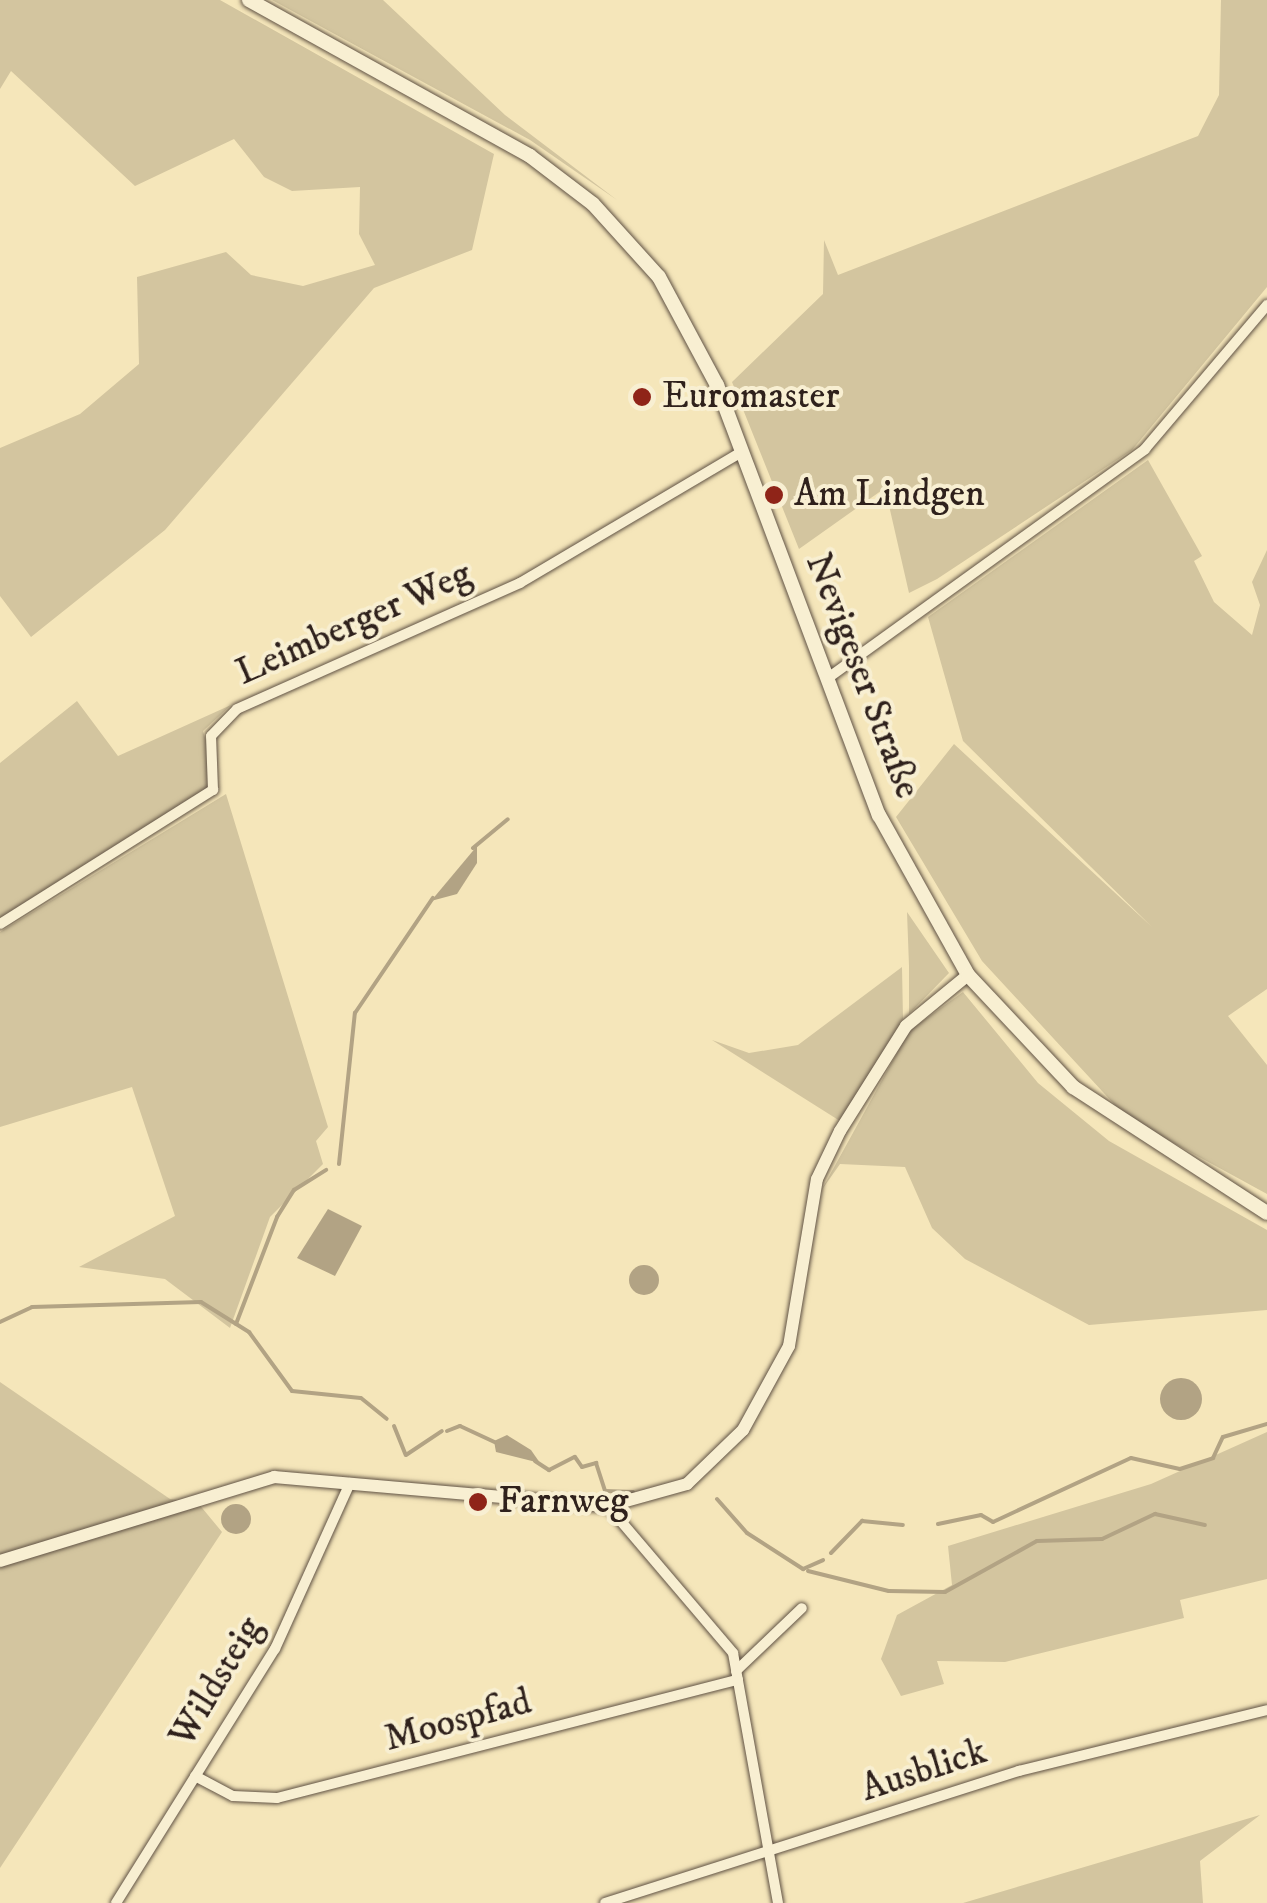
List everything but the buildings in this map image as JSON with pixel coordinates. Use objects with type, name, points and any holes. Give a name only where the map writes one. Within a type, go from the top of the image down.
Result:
[{"type":"main road","name":"Nevigeser Straße","points":[[250,0],[490,132],[594,204],[693,332],[908,878],[968,975],[1086,1098],[1267,1214]]},
{"type":"street","points":[[828,678],[1145,449],[1267,305]]},
{"type":"street","name":"Leimberger Weg","points":[[0,924],[213,790],[211,736],[237,709],[520,583],[742,451]]},
{"type":"street","points":[[0,1562],[245,1481],[350,1483],[608,1506],[687,1484],[743,1430],[788,1346],[824,1162],[896,1038],[968,975]]},
{"type":"street","name":"Wildsteig","points":[[116,1903],[274,1649],[350,1483]]},
{"type":"street","points":[[608,1506],[618,1527],[719,1628],[737,1676],[778,1903]]},
{"type":"street","points":[[737,1676],[802,1608]]},
{"type":"street","name":"Moospfad","points":[[195,1776],[233,1796],[278,1798],[737,1676]]},
{"type":"street","name":"Ausblick","points":[[605,1903],[1019,1771],[1267,1710]]},
{"type":"shaded area","points":[[0,0],[220,0],[494,154],[472,250],[374,288],[165,530],[31,637],[0,596],[0,448],[80,414],[139,364],[137,277],[226,252],[251,275],[303,286],[375,265],[359,234],[360,187],[292,191],[264,177],[234,139],[135,186],[11,71],[0,89]]},
{"type":"shaded area","points":[[272,0],[383,0],[505,115],[617,200],[530,140]]},
{"type":"shaded area","points":[[1221,0],[1267,0],[1267,287],[1132,450],[937,579],[909,593],[885,488],[799,549],[732,382],[823,294],[824,240],[838,275],[1198,136],[1219,95]]},
{"type":"shaded area","points":[[1148,460],[1202,556],[1194,561],[1214,602],[1252,635],[1260,605],[1252,582],[1267,550],[1267,989],[1228,1016],[1267,1065],[1267,1194],[1126,1117],[982,961],[896,817],[954,744],[1152,927],[963,741],[928,617]]},
{"type":"shaded area","points":[[77,701],[118,756],[231,705],[203,731],[214,769],[206,793],[0,921],[0,763]]},
{"type":"shaded area","points":[[226,794],[328,1127],[316,1141],[323,1164],[270,1217],[230,1328],[165,1279],[79,1267],[175,1216],[132,1087],[0,1127],[0,932]]},
{"type":"shaded area","points":[[477,846],[477,863],[457,894],[431,901]]},
{"type":"shaded area","points":[[907,912],[949,973],[909,1014],[909,966]]},
{"type":"shaded area","points":[[902,967],[903,1019],[840,1121],[712,1040],[749,1053],[798,1045]]},
{"type":"shaded area","points":[[963,992],[1038,1083],[1109,1141],[1267,1230],[1267,1310],[1089,1325],[965,1259],[932,1228],[905,1167],[840,1164],[821,1191],[909,1031]]},
{"type":"shaded area","points":[[328,1209],[362,1226],[335,1276],[297,1258]]},
{"type":"shaded area","points":[[644,1265],[654,1270],[659,1280],[654,1290],[644,1295],[634,1290],[629,1280],[634,1270]]},
{"type":"shaded area","points":[[1181,1378],[1196,1384],[1202,1399],[1196,1414],[1181,1420],[1166,1414],[1160,1399],[1166,1384]]},
{"type":"shaded area","points":[[0,1382],[170,1499],[198,1503],[222,1532],[0,1868]]},
{"type":"shaded area","points":[[1267,1432],[1267,1579],[1180,1600],[1184,1618],[1005,1662],[937,1661],[944,1684],[901,1696],[881,1659],[897,1615],[952,1585],[948,1546],[1151,1484]]},
{"type":"shaded area","points":[[507,1435],[531,1450],[540,1463],[496,1452],[494,1441]]},
{"type":"shaded area","points":[[236,1504],[247,1508],[251,1519],[247,1530],[236,1534],[225,1530],[221,1519],[225,1508]]},
{"type":"shaded area","points":[[1260,1815],[1200,1861],[1203,1903],[963,1903]]},
{"type":"waterway","points":[[473,848],[508,819]]},
{"type":"waterway","points":[[339,1164],[355,1013],[433,898]]},
{"type":"waterway","points":[[236,1324],[277,1217],[294,1190],[326,1170]]},
{"type":"waterway","points":[[0,1322],[32,1307],[201,1302],[249,1332],[292,1391],[361,1398],[387,1419]]},
{"type":"waterway","points":[[938,1524],[981,1515],[993,1522],[1131,1458],[1180,1469],[1213,1458],[1223,1437],[1267,1424]]},
{"type":"waterway","points":[[394,1426],[406,1455],[442,1431]]},
{"type":"waterway","points":[[447,1431],[460,1426],[495,1442]]},
{"type":"waterway","points":[[535,1461],[549,1470],[575,1457],[582,1467],[596,1463],[605,1491],[633,1492]]},
{"type":"waterway","points":[[717,1499],[747,1533],[803,1569],[823,1560]]},
{"type":"waterway","points":[[808,1571],[889,1591],[945,1592],[1037,1541],[1102,1539],[1155,1514],[1205,1525]]},
{"type":"waterway","points":[[831,1553],[862,1521],[903,1525]]},
{"type":"place","name":"Euromaster","points":[[642,397]]},
{"type":"place","name":"Am Lindgen","points":[[774,495]]},
{"type":"place","name":"Farnweg","points":[[478,1502]]}]
